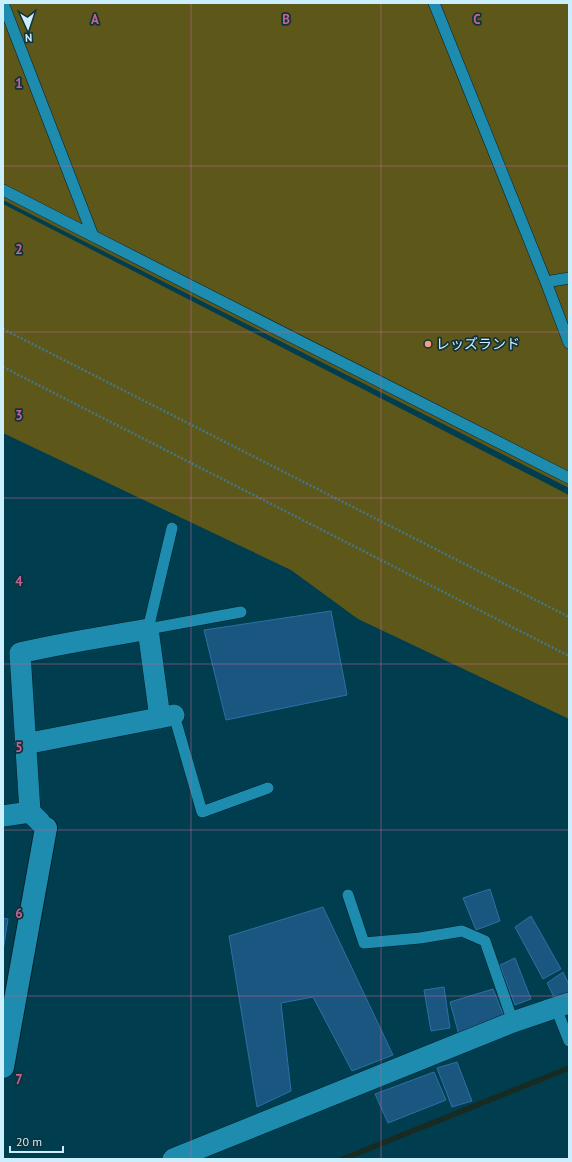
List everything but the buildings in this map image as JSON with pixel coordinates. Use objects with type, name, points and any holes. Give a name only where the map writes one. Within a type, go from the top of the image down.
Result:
[{"type":"street","points":[[3,1067],[46,828],[30,812],[25,744],[20,653],[64,643],[148,629],[167,717],[25,744]]},
{"type":"street","points":[[3,816],[30,812]]},
{"type":"street","points":[[173,1159],[212,1152],[513,1022],[563,1005]]},
{"type":"lane","points":[[3,3],[93,236]]},
{"type":"lane","points":[[434,3],[569,343]]},
{"type":"lane","points":[[3,190],[569,478]]},
{"type":"lane","points":[[546,282],[569,278]]},
{"type":"lane","points":[[172,528],[148,629],[242,612]]},
{"type":"lane","points":[[167,717],[202,812],[268,788]]},
{"type":"lane","points":[[348,895],[364,943],[420,938],[462,931],[485,940],[513,1022]]},
{"type":"lane","points":[[563,1005],[569,1040]]},
{"type":"path","points":[[3,329],[569,617]]},
{"type":"path","points":[[3,367],[569,656]]},
{"type":"shaded area","name":"レッズランド","points":[[3,3],[569,3],[569,488],[3,200]]},
{"type":"shaded area","points":[[3,204],[569,495],[569,719],[358,619],[291,570],[3,433]]},
{"type":"waterway","points":[[343,1159],[569,1068]]},
{"type":"place","name":"レッズランド","points":[[428,344]]}]
